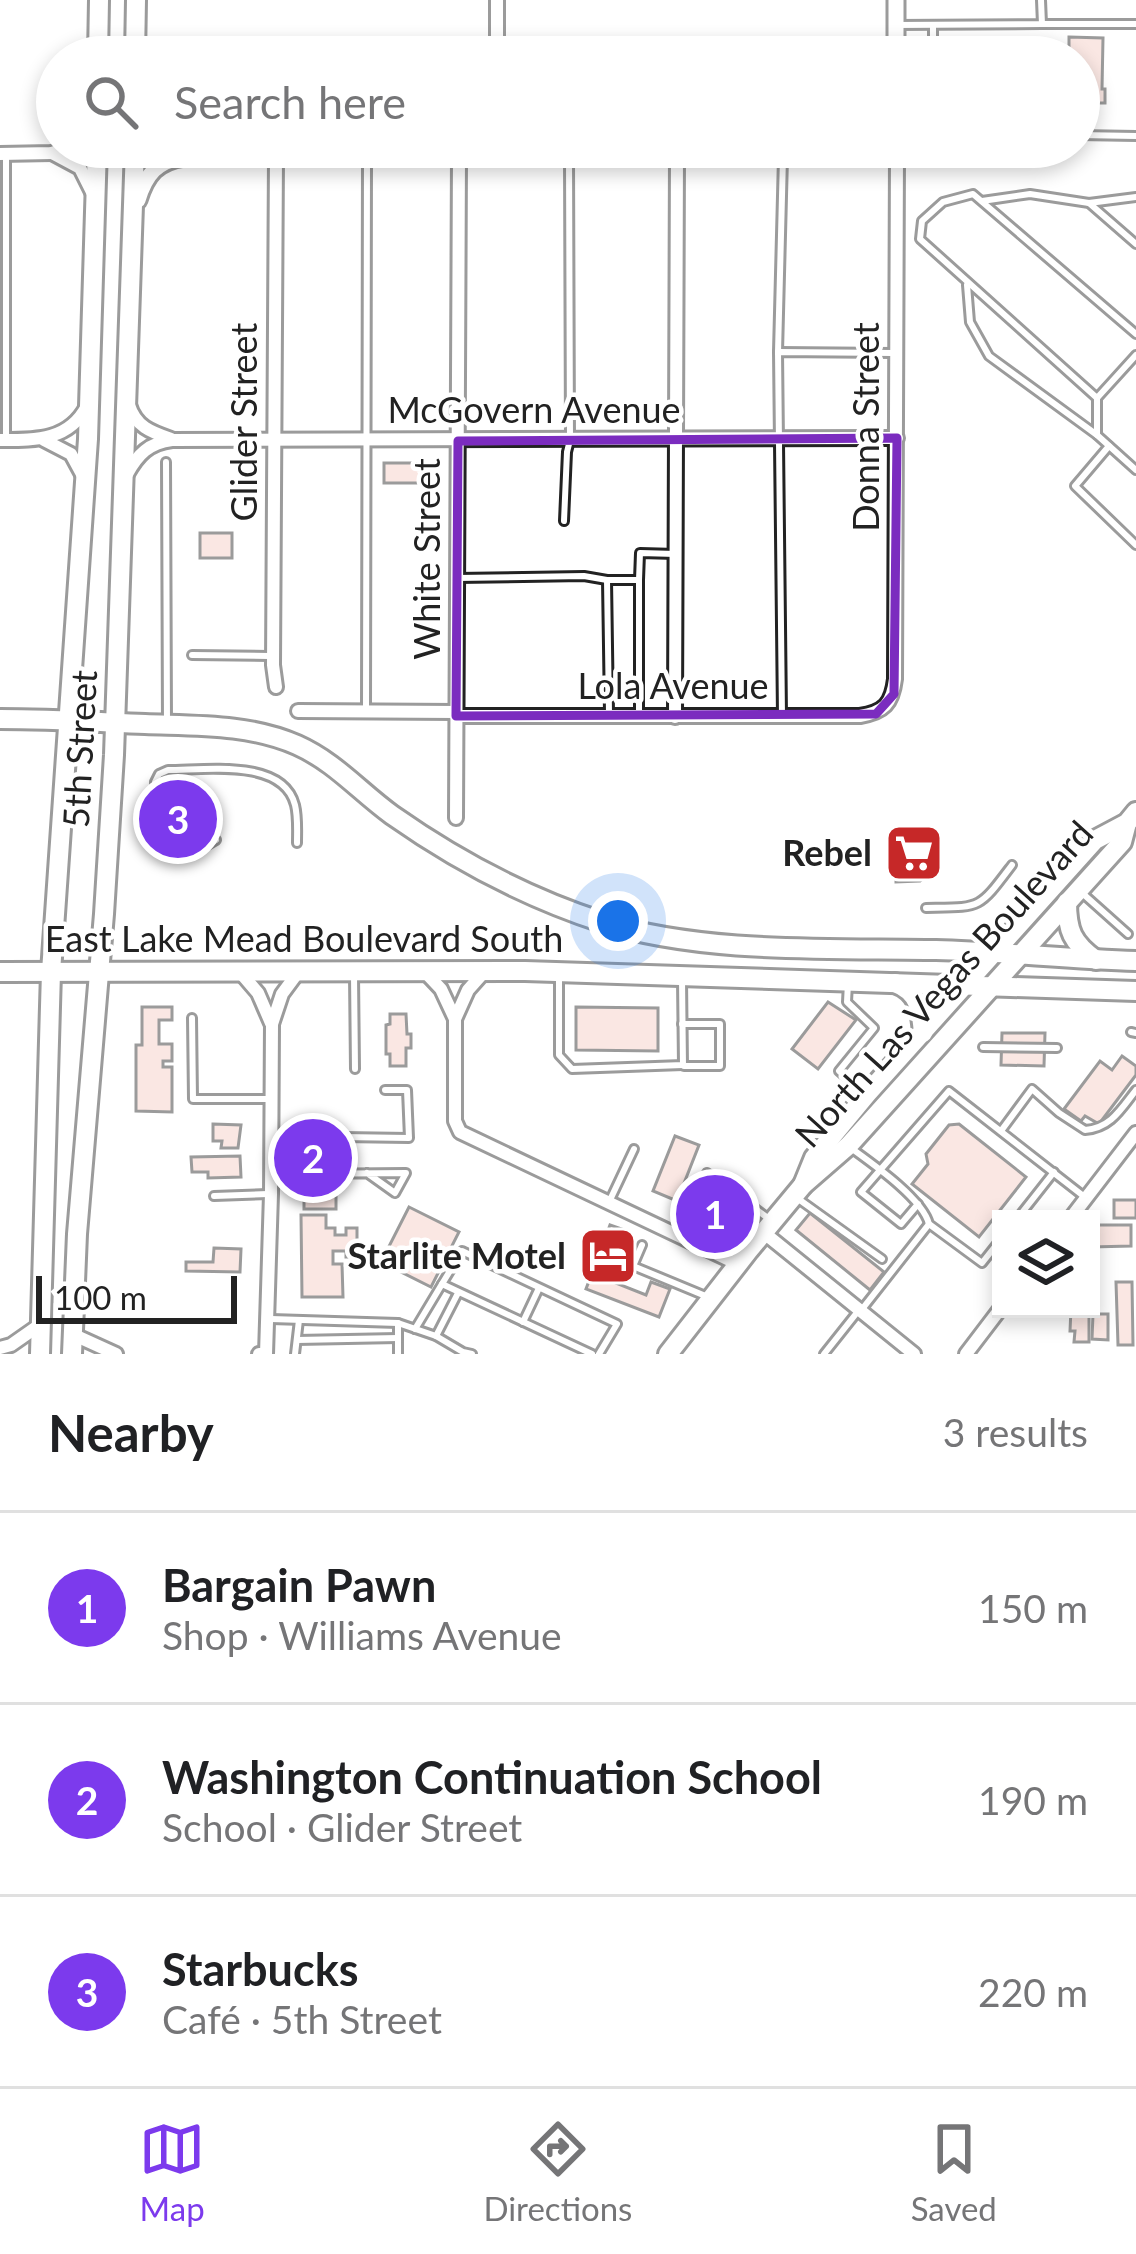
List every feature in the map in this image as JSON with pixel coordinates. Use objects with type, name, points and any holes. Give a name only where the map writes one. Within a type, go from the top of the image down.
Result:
[{"type":"main road","points":[[98,36],[99,0]]},
{"type":"main road","points":[[135,36],[136,0]]},
{"type":"main road","name":"5th Street","points":[[40,1354],[51,972],[85,482],[97,168]]},
{"type":"main road","name":"5th Street","points":[[72,1344],[115,722],[135,168]]},
{"type":"main road","points":[[0,719],[214,725],[259,732],[333,764],[387,811],[500,880],[605,923],[686,940],[779,947],[1136,961]]},
{"type":"main road","name":"North Las Vegas Boulevard","points":[[798,1191],[814,1158],[867,1094],[1095,840],[1131,817]]},
{"type":"main road","name":"North Las Vegas Boulevard","points":[[668,1354],[798,1191],[849,1145],[1122,842],[1131,817]]},
{"type":"main road","points":[[1073,895],[1066,925],[1080,950],[1096,960]]},
{"type":"main road","name":"East Lake Mead Boulevard South","points":[[0,972],[559,972],[1136,991]]},
{"type":"main road","points":[[890,982],[914,995],[922,1012],[923,1033]]},
{"type":"street","points":[[497,0],[497,36]]},
{"type":"street","points":[[896,0],[896,36]]},
{"type":"street","points":[[3,154],[36,153]]},
{"type":"street","points":[[78,168],[96,203]]},
{"type":"street","points":[[134,212],[155,168]]},
{"type":"street","name":"Glider Street","points":[[276,168],[276,687]]},
{"type":"street","name":"White Street","points":[[456,818],[460,168]]},
{"type":"street","points":[[675,717],[677,168]]},
{"type":"street","name":"Donna Street","points":[[886,706],[896,679],[897,168]]},
{"type":"street","points":[[128,398],[141,426],[172,440]]},
{"type":"street","points":[[3,440],[43,440],[73,426],[89,401]]},
{"type":"street","name":"McGovern Avenue","points":[[172,440],[897,438]]},
{"type":"street","points":[[43,440],[71,454],[85,482]]},
{"type":"street","points":[[122,484],[143,450],[172,440]]},
{"type":"street","name":"Lola Avenue","points":[[298,711],[860,716],[876,714],[886,706]]},
{"type":"street","points":[[262,1354],[271,1194],[272,1024],[282,994],[299,971]]},
{"type":"street","points":[[240,972],[258,993],[272,1024]]},
{"type":"street","points":[[424,972],[441,989],[455,1019]]},
{"type":"street","points":[[484,972],[468,990],[455,1019],[455,1121],[460,1132],[738,1264]]},
{"type":"street","points":[[1076,1210],[1136,1133]]},
{"type":"street","points":[[768,1227],[914,1354]]},
{"type":"street","points":[[966,1354],[993,1318]]},
{"type":"street","points":[[0,1348],[41,1324]]},
{"type":"street","points":[[72,1344],[116,1354]]},
{"type":"lane","points":[[1041,0],[1042,24]]},
{"type":"lane","points":[[896,25],[1136,24]]},
{"type":"lane","points":[[933,25],[933,36]]},
{"type":"lane","points":[[1100,135],[1136,136]]},
{"type":"lane","points":[[3,154],[3,440]]},
{"type":"lane","points":[[366,711],[367,168]]},
{"type":"lane","points":[[565,521],[570,440],[569,168]]},
{"type":"lane","points":[[782,716],[778,352],[783,168]]},
{"type":"lane","points":[[1096,398],[920,239],[922,221],[943,202],[973,194],[1136,334]]},
{"type":"lane","points":[[982,201],[1030,194],[1089,203],[1136,197]]},
{"type":"lane","points":[[1089,203],[1136,244]]},
{"type":"lane","points":[[967,281],[970,322],[989,356],[1136,470]]},
{"type":"lane","points":[[778,352],[897,353]]},
{"type":"lane","points":[[1096,435],[1096,398],[1136,355]]},
{"type":"lane","points":[[1109,446],[1075,486],[1136,545]]},
{"type":"lane","points":[[166,462],[167,724]]},
{"type":"lane","points":[[639,716],[640,553],[676,554]]},
{"type":"lane","points":[[457,578],[639,580]]},
{"type":"lane","points":[[608,580],[609,716]]},
{"type":"lane","points":[[192,655],[273,656]]},
{"type":"lane","points":[[216,840],[192,850],[161,848],[155,840],[159,774],[212,770],[268,775],[294,802],[297,843]]},
{"type":"lane","points":[[926,908],[969,908],[982,903],[1012,865]]},
{"type":"lane","points":[[1073,895],[1128,934]]},
{"type":"lane","points":[[354,972],[355,1069]]},
{"type":"lane","points":[[559,972],[559,1055],[572,1069],[720,1066],[720,1024],[682,1024]]},
{"type":"lane","points":[[682,976],[683,1066]]},
{"type":"lane","points":[[849,980],[848,1002],[874,1028],[839,1071],[867,1094]]},
{"type":"lane","points":[[192,1018],[193,1099],[271,1099]]},
{"type":"lane","points":[[983,1047],[1057,1048]]},
{"type":"lane","points":[[1001,1131],[1032,1089],[1085,1130],[1112,1121],[1136,1090]]},
{"type":"lane","points":[[270,1136],[409,1138],[406,1090],[385,1090]]},
{"type":"lane","points":[[918,1204],[901,1223],[861,1192],[949,1091],[1085,1198]]},
{"type":"lane","points":[[296,1136],[297,1174],[367,1173],[406,1173],[395,1192],[367,1173]]},
{"type":"lane","points":[[824,1354],[929,1224],[918,1204],[849,1145]]},
{"type":"lane","points":[[609,1204],[634,1149]]},
{"type":"lane","points":[[1024,1210],[1054,1172]]},
{"type":"lane","points":[[675,1234],[707,1173],[768,1227]]},
{"type":"lane","points":[[798,1191],[882,1259]]},
{"type":"lane","points":[[214,1196],[271,1194]]},
{"type":"lane","points":[[929,1224],[982,1263],[992,1250]]},
{"type":"lane","points":[[628,1276],[641,1245]]},
{"type":"lane","points":[[415,1329],[442,1284],[462,1251],[617,1324],[596,1354],[442,1284]]},
{"type":"lane","points":[[633,1266],[711,1298]]},
{"type":"lane","points":[[523,1322],[539,1287]]},
{"type":"lane","points":[[436,1336],[458,1293]]},
{"type":"lane","points":[[267,1319],[398,1323],[466,1353]]},
{"type":"lane","points":[[295,1354],[299,1320]]},
{"type":"lane","points":[[398,1323],[398,1354]]},
{"type":"lane","points":[[297,1340],[398,1338]]},
{"type":"highlighted area","points":[[897,438],[894,694],[876,714],[456,716],[458,441]]},
{"type":"building","points":[[1100,38],[1103,38],[1105,103],[1100,103]]},
{"type":"building","points":[[384,463],[427,463],[427,483],[384,483]]},
{"type":"building","points":[[200,533],[232,533],[232,558],[200,558]]},
{"type":"building","points":[[167,801],[189,801],[188,838],[166,837]]},
{"type":"building","name":"Rebel","points":[[932,837],[934,869],[920,881],[896,882],[896,838]]},
{"type":"building","points":[[828,1002],[856,1020],[818,1069],[792,1049]]},
{"type":"building","points":[[142,1007],[172,1007],[172,1020],[159,1020],[159,1044],[172,1044],[172,1061],[163,1061],[163,1067],[172,1067],[172,1112],[136,1111],[136,1045],[142,1045]]},
{"type":"building","points":[[576,1007],[658,1008],[658,1051],[576,1050]]},
{"type":"building","points":[[390,1014],[406,1014],[411,1048],[406,1048],[406,1066],[390,1066],[390,1054],[386,1054]]},
{"type":"building","points":[[1002,1033],[1045,1033],[1044,1066],[1001,1065]]},
{"type":"building","points":[[1122,1056],[1136,1066],[1136,1075],[1099,1124],[1085,1116],[1081,1121],[1064,1109],[1100,1061],[1112,1070]]},
{"type":"building","points":[[213,1124],[241,1125],[238,1148],[221,1148],[222,1141],[213,1141]]},
{"type":"building","points":[[959,1124],[1026,1177],[1000,1210],[992,1210],[992,1220],[979,1237],[912,1184],[928,1164],[926,1154],[949,1125]]},
{"type":"building","points":[[675,1136],[699,1145],[677,1201],[653,1191]]},
{"type":"building","points":[[240,1156],[241,1177],[208,1178],[208,1172],[192,1172],[191,1157]]},
{"type":"building","points":[[336,1183],[336,1209],[304,1209],[304,1184]]},
{"type":"building","points":[[710,1195],[733,1212],[722,1228],[696,1216]]},
{"type":"building","points":[[1114,1200],[1136,1200],[1136,1218],[1114,1218]]},
{"type":"building","points":[[409,1207],[459,1232],[431,1287],[381,1262]]},
{"type":"building","points":[[810,1213],[884,1272],[870,1290],[796,1230]]},
{"type":"building","points":[[301,1215],[326,1215],[326,1228],[335,1228],[335,1235],[357,1228],[357,1257],[333,1251],[333,1264],[342,1264],[343,1297],[302,1297]]},
{"type":"building","name":"Starlite Motel","points":[[610,1225],[627,1231],[608,1280],[646,1295],[651,1282],[670,1289],[659,1317],[586,1289]]},
{"type":"building","points":[[1100,1225],[1131,1225],[1131,1246],[1100,1247]]},
{"type":"building","points":[[214,1248],[241,1249],[240,1272],[186,1271],[186,1262],[213,1262]]},
{"type":"building","points":[[1116,1282],[1132,1282],[1133,1345],[1118,1345]]},
{"type":"building","points":[[1108,1314],[1108,1340],[1092,1339],[1093,1318]]},
{"type":"building","points":[[1071,1318],[1089,1318],[1089,1342],[1074,1342],[1075,1331],[1070,1331]]},
{"type":"place","name":"Starbucks","points":[[178,819]]},
{"type":"place","name":"Rebel","points":[[914,853]]},
{"type":"place","name":"Washington Continuation School","points":[[313,1158]]},
{"type":"place","name":"Bargain Pawn","points":[[715,1214]]},
{"type":"place","name":"Starlite Motel","points":[[608,1256]]}]
